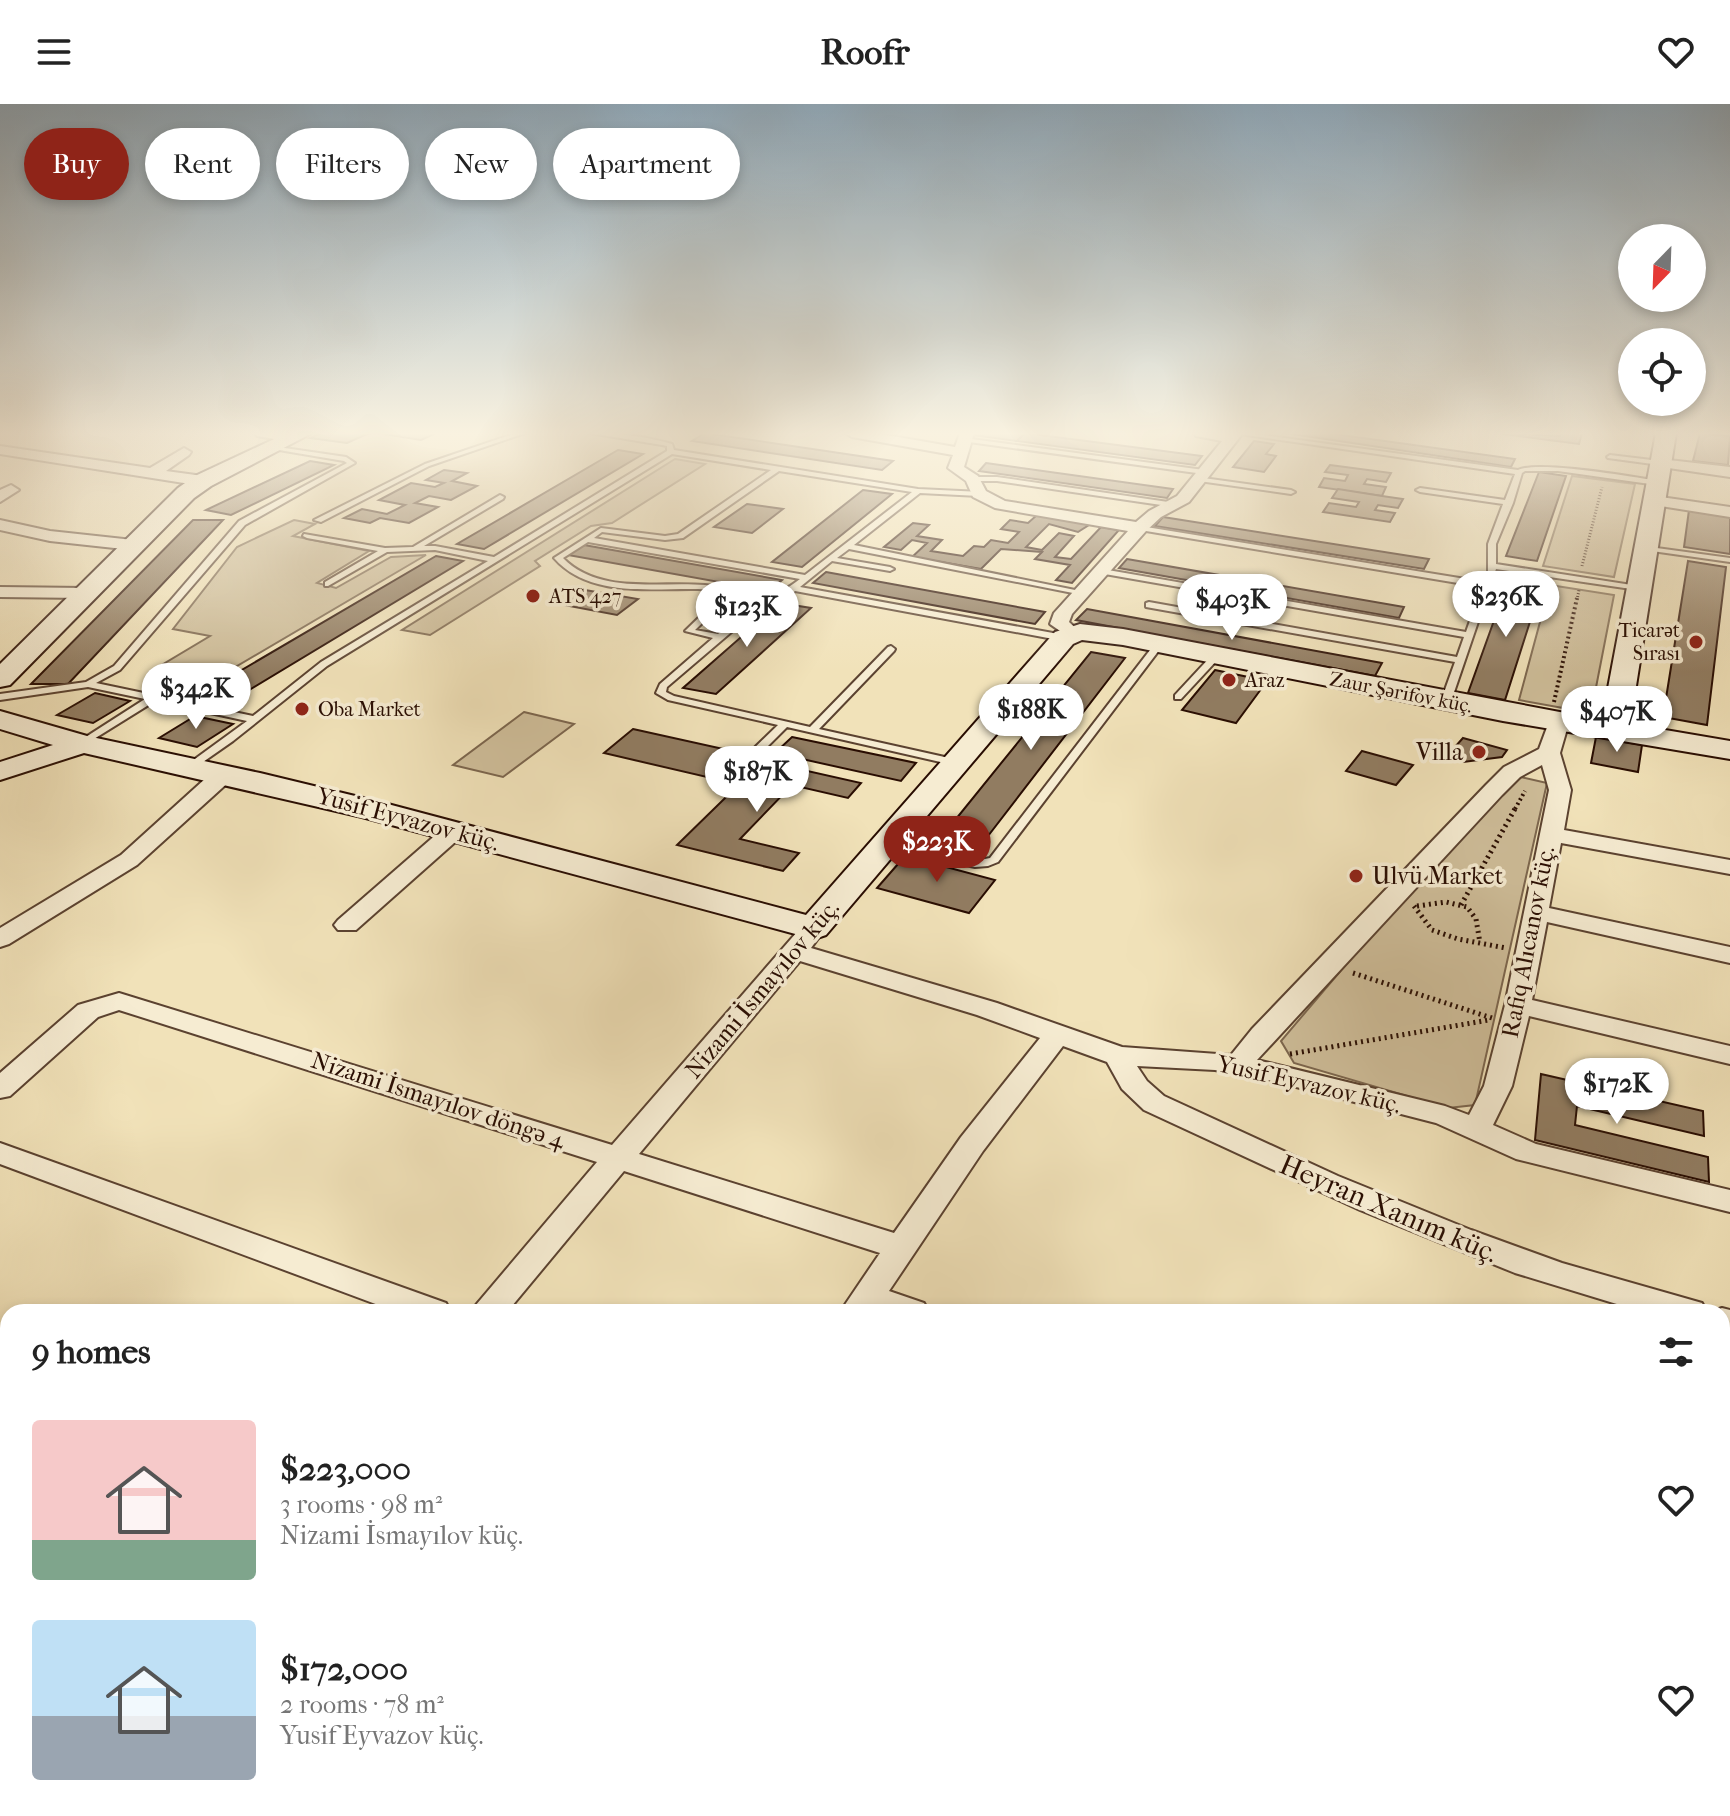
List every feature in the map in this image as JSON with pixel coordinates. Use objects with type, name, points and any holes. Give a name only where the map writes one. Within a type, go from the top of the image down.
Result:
[{"type":"street","points":[[0,679],[165,513]]},
{"type":"street","points":[[1049,513],[1140,528]]},
{"type":"street","points":[[1069,636],[1059,624],[1060,618],[1140,528],[1157,513]]},
{"type":"street","points":[[1614,731],[1651,513]]},
{"type":"street","points":[[0,525],[50,536],[133,545]]},
{"type":"street","points":[[0,592],[85,593]]},
{"type":"street","name":"Zaur Şərifov küç.","points":[[1069,636],[1103,633],[1446,701],[1556,714],[1614,731],[1730,749]]},
{"type":"street","name":"Nizami İsmayılov küç.","points":[[494,1304],[804,940],[1069,636]]},
{"type":"street","points":[[1239,1064],[1262,1035],[1494,790],[1512,772],[1549,753],[1556,714]]},
{"type":"street","name":"Yusif Eyvazov küç.","points":[[0,720],[81,744],[224,774],[454,831],[804,940],[932,991],[1119,1056],[1239,1064],[1445,1116],[1542,1156],[1730,1201]]},
{"type":"street","points":[[0,771],[53,756],[81,744]]},
{"type":"street","name":"Rafiq Alıcanov küç.","points":[[1477,1128],[1498,1086],[1518,1005],[1560,790],[1549,753]]},
{"type":"street","points":[[0,939],[129,860],[224,774]]},
{"type":"street","points":[[347,925],[454,831]]},
{"type":"street","points":[[1549,834],[1730,867]]},
{"type":"street","points":[[1534,912],[1730,955]]},
{"type":"street","name":"Nizami İsmayılov döngə 4","points":[[2,1085],[88,1011],[119,1001],[900,1247]]},
{"type":"street","points":[[1518,1005],[1730,1055]]},
{"type":"street","points":[[862,1304],[972,1144],[1058,1034]]},
{"type":"street","name":"Heyran Xanım küç.","points":[[1119,1056],[1126,1076],[1135,1089],[1154,1103],[1344,1192],[1564,1277],[1661,1304]]},
{"type":"street","points":[[0,1153],[412,1304]]},
{"type":"lane","points":[[0,697],[88,684],[117,668],[242,523],[261,513]]},
{"type":"lane","points":[[318,520],[332,513]]},
{"type":"lane","points":[[417,547],[474,513]]},
{"type":"lane","points":[[189,767],[324,664],[573,513]]},
{"type":"lane","points":[[713,513],[680,536],[665,538],[609,529],[586,539],[558,558],[575,574],[652,588],[701,587],[778,597],[794,588],[890,513]]},
{"type":"lane","points":[[1446,701],[1492,566],[1490,553],[1505,513]]},
{"type":"lane","points":[[1140,528],[1486,585]]},
{"type":"lane","points":[[307,536],[385,550],[417,547],[497,560]]},
{"type":"lane","points":[[586,539],[806,578]]},
{"type":"lane","points":[[848,546],[1080,593]]},
{"type":"lane","points":[[1645,548],[1730,560]]},
{"type":"lane","points":[[328,584],[385,550]]},
{"type":"lane","points":[[832,559],[890,569]]},
{"type":"lane","points":[[1492,566],[1638,588]]},
{"type":"lane","points":[[1102,571],[1469,635]]},
{"type":"lane","points":[[794,588],[1069,636]]},
{"type":"lane","points":[[767,597],[663,686],[661,693],[671,698],[958,763]]},
{"type":"lane","points":[[720,637],[689,631],[721,601]]},
{"type":"lane","points":[[1149,605],[1460,660]]},
{"type":"lane","points":[[886,845],[975,864],[994,860],[1160,643]]},
{"type":"lane","points":[[812,730],[891,649]]},
{"type":"lane","points":[[1178,697],[1217,655]]},
{"type":"lane","points":[[88,684],[253,719]]},
{"type":"lane","points":[[81,744],[153,698]]},
{"type":"lane","points":[[748,760],[785,724]]},
{"type":"path","points":[[1580,571],[1595,513]]},
{"type":"path","points":[[1556,714],[1579,590]]},
{"type":"path","points":[[1461,905],[1532,780]]},
{"type":"path","points":[[1400,901],[1414,906],[1435,902],[1461,905],[1474,913],[1480,943]]},
{"type":"path","points":[[1414,906],[1432,930],[1511,949]]},
{"type":"path","points":[[1289,1054],[1495,1019],[1342,969]]},
{"type":"shaded area","points":[[589,513],[628,513],[612,523],[591,526],[535,561],[540,566],[430,635],[402,630]]},
{"type":"shaded area","points":[[1560,513],[1628,513],[1614,577],[1543,566]]},
{"type":"shaded area","points":[[294,520],[315,524],[293,536],[369,551],[317,583],[336,588],[391,557],[426,555],[186,696],[157,691],[175,680],[150,672],[210,636],[173,629],[237,547]]},
{"type":"shaded area","points":[[1550,585],[1614,595],[1591,713],[1519,700]]},
{"type":"shaded area","points":[[524,712],[574,724],[503,777],[453,765]]},
{"type":"shaded area","points":[[1516,776],[1547,783],[1475,1105],[1448,1108],[1294,1063],[1281,1041],[1400,901]]},
{"type":"building","points":[[354,513],[427,513],[409,523],[380,518],[370,523],[344,518]]},
{"type":"building","points":[[510,513],[544,513],[484,549],[457,544]]},
{"type":"building","points":[[734,513],[778,513],[752,533],[714,527]]},
{"type":"building","points":[[834,513],[869,513],[802,567],[772,562]]},
{"type":"building","points":[[1329,513],[1395,513],[1390,522]]},
{"type":"building","points":[[1523,513],[1553,513],[1537,561],[1506,556]]},
{"type":"building","points":[[1689,513],[1730,516],[1730,554],[1684,547]]},
{"type":"building","points":[[1037,515],[1092,523],[1078,532],[1049,524],[1026,547],[1042,550],[1059,533],[1074,536],[1055,557],[1071,559],[1101,527],[1119,530],[1072,583],[1056,580],[1070,565],[1035,559],[1042,552],[1001,549],[981,569],[912,557],[927,543],[912,540],[901,550],[884,547],[913,523],[929,525],[917,536],[942,540],[931,551],[963,556],[974,546],[984,547],[991,540],[1008,543],[1019,532],[1001,529],[1010,520],[1028,523]]},
{"type":"building","points":[[1163,517],[1429,559],[1424,569],[1155,526]]},
{"type":"building","points":[[193,520],[223,520],[68,684],[31,684]]},
{"type":"building","points":[[584,545],[782,580],[769,591],[568,555]]},
{"type":"building","points":[[436,556],[463,561],[241,695],[211,688]]},
{"type":"building","points":[[1127,559],[1404,607],[1399,618],[1119,568]]},
{"type":"building","name":"Ticarət Sırası","points":[[1688,561],[1726,567],[1707,725],[1663,717]]},
{"type":"building","points":[[826,572],[1045,612],[1035,624],[813,583]]},
{"type":"building","points":[[1510,576],[1543,581],[1505,700],[1468,693]]},
{"type":"building","points":[[585,590],[638,599],[617,615],[564,605]]},
{"type":"building","points":[[780,603],[811,608],[716,694],[683,688]]},
{"type":"building","points":[[1087,609],[1382,663],[1375,676],[1076,620]]},
{"type":"building","points":[[1091,652],[1125,658],[978,849],[939,840]]},
{"type":"building","points":[[1215,670],[1267,681],[1236,723],[1182,710]]},
{"type":"building","points":[[95,693],[130,701],[93,723],[57,715]]},
{"type":"building","points":[[195,716],[233,724],[197,747],[159,738]]},
{"type":"building","points":[[633,729],[737,752],[727,761],[756,768],[750,774],[721,767],[711,778],[604,753]]},
{"type":"building","points":[[792,737],[916,763],[901,781],[775,753]]},
{"type":"building","points":[[1596,737],[1642,745],[1638,772],[1591,763]]},
{"type":"building","points":[[1463,738],[1507,750],[1502,757],[1463,762],[1446,757]]},
{"type":"building","points":[[1362,751],[1413,765],[1396,785],[1346,771]]},
{"type":"building","points":[[763,761],[861,783],[848,798],[792,785],[740,839],[799,853],[783,871],[677,845]]},
{"type":"building","points":[[905,856],[995,880],[969,913],[877,888]]},
{"type":"building","points":[[1541,1074],[1703,1111],[1704,1136],[1577,1106],[1575,1125],[1708,1157],[1709,1182],[1535,1140]]},
{"type":"place","name":"ATS 427","points":[[533,596]]},
{"type":"place","name":"Ticarət Sırası","points":[[1696,642]]},
{"type":"place","name":"Araz","points":[[1229,680]]},
{"type":"place","name":"Oba Market","points":[[302,709]]},
{"type":"place","name":"Villa","points":[[1479,752]]},
{"type":"place","name":"Ulvü Market","points":[[1356,876]]}]
